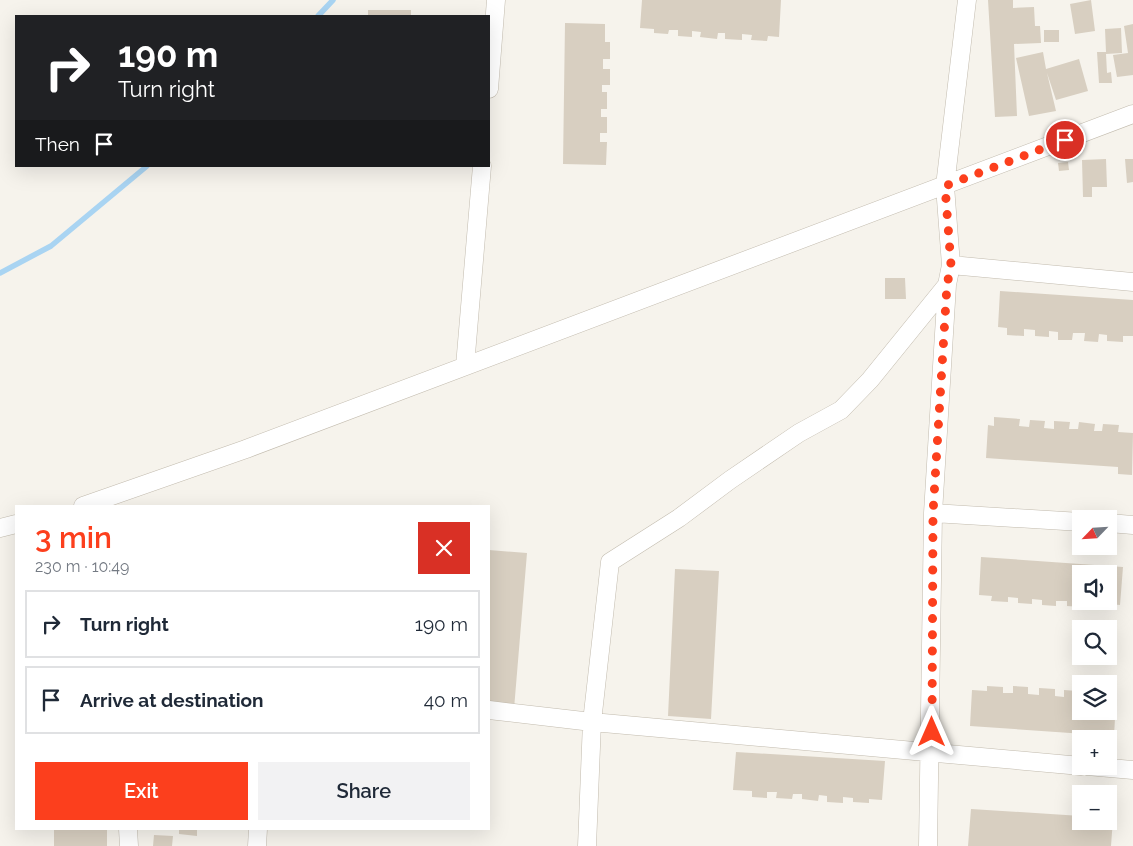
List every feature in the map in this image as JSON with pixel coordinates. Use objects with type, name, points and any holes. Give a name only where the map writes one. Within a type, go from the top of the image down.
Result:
[{"type":"street","points":[[490,76],[496,0]]},
{"type":"street","points":[[928,846],[931,752],[933,513],[947,285],[951,265],[945,186],[967,0]]},
{"type":"street","points":[[86,505],[246,449],[797,239],[945,186],[1133,114]]},
{"type":"street","points":[[465,366],[482,167]]},
{"type":"street","points":[[951,265],[1133,282]]},
{"type":"street","points":[[587,846],[592,722],[610,562],[680,518],[730,480],[799,433],[841,410],[870,380],[947,285]]},
{"type":"street","points":[[933,513],[1072,521]]},
{"type":"street","points":[[1118,523],[1133,524]]},
{"type":"street","points":[[0,528],[15,524]]},
{"type":"street","points":[[490,710],[592,722],[1072,765]]},
{"type":"street","points":[[1117,769],[1133,770]]},
{"type":"street","points":[[128,830],[129,846]]},
{"type":"street","points":[[257,846],[258,830]]},
{"type":"building","points":[[642,0],[781,0],[779,37],[768,36],[767,41],[751,40],[752,35],[742,34],[742,40],[725,39],[725,33],[718,33],[717,39],[700,37],[701,32],[692,31],[692,37],[678,36],[678,30],[669,30],[668,34],[654,33],[654,29],[640,28]]},
{"type":"building","points":[[988,0],[1013,0],[1013,8],[1034,7],[1035,26],[1040,26],[1041,43],[1014,44],[1017,116],[995,117]]},
{"type":"building","points":[[1091,0],[1095,31],[1075,34],[1070,4]]},
{"type":"building","points":[[368,10],[411,10],[411,15],[368,15]]},
{"type":"building","points":[[565,23],[605,24],[605,42],[610,42],[610,59],[603,59],[603,69],[610,69],[610,85],[602,85],[602,92],[607,92],[607,109],[601,109],[601,117],[607,117],[607,133],[600,133],[600,142],[607,142],[606,165],[563,164]]},
{"type":"building","points":[[1133,24],[1133,75],[1117,77],[1113,55],[1128,53],[1124,26]]},
{"type":"building","points":[[1121,28],[1122,53],[1106,54],[1107,73],[1111,72],[1112,83],[1099,83],[1097,52],[1106,52],[1105,29]]},
{"type":"building","points":[[1044,30],[1059,30],[1059,42],[1044,42]]},
{"type":"building","points":[[1043,52],[1046,69],[1079,59],[1088,91],[1056,100],[1047,73],[1056,111],[1029,116],[1016,58]]},
{"type":"building","points":[[1106,159],[1107,187],[1092,187],[1092,197],[1083,197],[1082,160]]},
{"type":"building","points":[[1125,159],[1133,159],[1133,182],[1127,183]]},
{"type":"building","points":[[1068,162],[1069,170],[1059,171],[1058,163]]},
{"type":"building","points":[[885,278],[905,278],[906,299],[885,299]]},
{"type":"building","points":[[1000,291],[1133,300],[1133,336],[1123,336],[1123,342],[1107,341],[1107,335],[1099,334],[1098,342],[1084,341],[1085,333],[1073,333],[1072,340],[1058,340],[1058,332],[1049,331],[1049,337],[1035,336],[1035,330],[1024,329],[1024,336],[1007,335],[1007,328],[998,327]]},
{"type":"building","points":[[994,417],[1020,419],[1019,426],[1029,427],[1030,420],[1045,421],[1044,428],[1054,429],[1054,421],[1070,422],[1069,429],[1078,429],[1079,422],[1095,424],[1094,431],[1102,431],[1103,424],[1119,425],[1118,432],[1133,433],[1132,475],[1118,474],[1118,467],[986,458],[988,425],[994,426]]},
{"type":"building","points":[[490,550],[527,553],[514,709],[490,706]]},
{"type":"building","points":[[981,557],[1095,565],[1072,565],[1072,606],[1067,606],[1067,601],[1056,601],[1056,606],[1042,605],[1042,600],[1032,599],[1032,604],[1018,603],[1018,598],[1008,597],[1008,602],[991,601],[992,596],[979,595]]},
{"type":"building","points":[[1117,567],[1123,567],[1120,605],[1117,605]]},
{"type":"building","points":[[675,569],[719,571],[711,719],[668,716]]},
{"type":"building","points":[[987,686],[1003,687],[1003,693],[1013,693],[1013,686],[1028,687],[1028,694],[1039,695],[1039,688],[1055,689],[1055,696],[1064,697],[1064,690],[1072,691],[1072,720],[1115,720],[1114,730],[1072,730],[1072,733],[970,726],[972,690],[987,691]]},
{"type":"building","points":[[736,752],[885,761],[882,800],[869,799],[869,803],[853,802],[853,798],[843,797],[843,803],[827,802],[827,796],[819,795],[818,801],[802,799],[802,794],[793,794],[792,799],[776,798],[777,792],[767,792],[767,798],[752,797],[752,791],[733,790]]},
{"type":"building","points":[[971,809],[1072,815],[1072,830],[1112,830],[1111,846],[968,846]]},
{"type":"building","points":[[54,830],[107,830],[107,846],[54,846]]},
{"type":"building","points":[[179,830],[197,830],[197,836],[179,834]]},
{"type":"building","points":[[154,835],[173,836],[172,846],[153,846]]},
{"type":"waterway","points":[[319,15],[333,0]]},
{"type":"waterway","points":[[0,273],[51,246],[146,167]]},
{"type":"route","points":[[932,732],[933,513],[947,285],[951,265],[945,186],[1065,140]]}]
